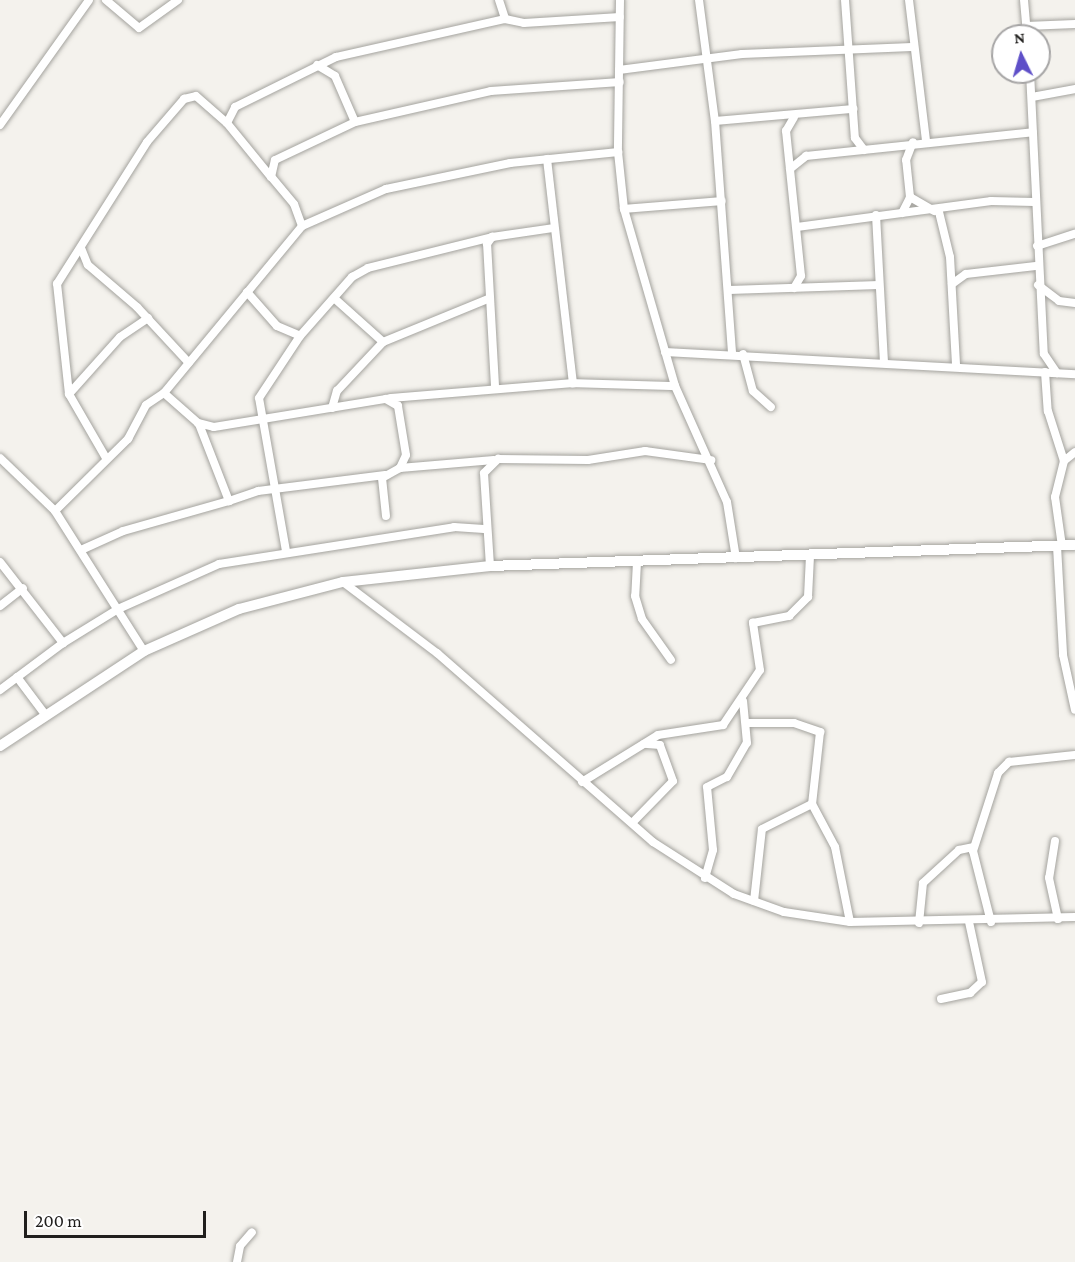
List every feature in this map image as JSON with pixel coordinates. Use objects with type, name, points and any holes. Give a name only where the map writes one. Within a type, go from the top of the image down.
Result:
[{"type":"main road","points":[[0,746],[44,713],[144,651],[239,609],[343,582],[490,566],[1075,545]]},
{"type":"street","points":[[0,125],[89,0]]},
{"type":"street","points":[[106,0],[139,28],[178,0]]},
{"type":"street","points":[[499,0],[505,19]]},
{"type":"street","points":[[620,0],[618,152],[624,210],[675,386],[711,460],[727,502],[736,558]]},
{"type":"street","points":[[699,0],[715,121],[732,353]]},
{"type":"street","points":[[845,0],[856,142],[864,150]]},
{"type":"street","points":[[909,0],[912,47],[926,141]]},
{"type":"street","points":[[1024,0],[1026,24]]},
{"type":"street","points":[[227,123],[235,107],[317,65],[505,19],[525,23],[620,17]]},
{"type":"street","points":[[1051,25],[1075,24]]},
{"type":"street","points":[[619,70],[707,58],[912,47]]},
{"type":"street","points":[[317,65],[336,76],[355,122]]},
{"type":"street","points":[[271,177],[275,160],[355,122],[490,91],[620,82]]},
{"type":"street","points":[[1031,84],[1036,266],[1044,354],[1057,373]]},
{"type":"street","points":[[1032,97],[1075,89]]},
{"type":"street","points":[[106,458],[69,393],[56,300],[57,284],[147,142],[184,99],[196,96],[227,123],[294,204],[302,226]]},
{"type":"street","points":[[715,121],[794,117],[853,110]]},
{"type":"street","points":[[786,131],[794,117]]},
{"type":"street","points":[[775,118],[786,131],[801,276],[807,288]]},
{"type":"street","points":[[789,154],[801,158],[913,142],[1033,132]]},
{"type":"street","points":[[902,213],[910,197],[906,160],[913,142]]},
{"type":"street","points":[[55,511],[106,458],[128,439],[146,405],[164,393],[302,226],[386,189],[547,159],[618,152]]},
{"type":"street","points":[[790,169],[801,158]]},
{"type":"street","points":[[547,159],[573,383]]},
{"type":"street","points":[[910,197],[938,212],[951,265],[956,366]]},
{"type":"street","points":[[624,210],[722,201]]},
{"type":"street","points":[[797,227],[876,215],[938,212],[992,201],[1034,202]]},
{"type":"street","points":[[876,215],[884,363]]},
{"type":"street","points":[[286,551],[260,391],[300,336],[334,298],[368,268],[492,237],[554,228]]},
{"type":"street","points":[[1036,230],[1051,238]]},
{"type":"street","points":[[1037,246],[1051,238],[1075,234]]},
{"type":"street","points":[[492,237],[485,250],[495,372],[500,385]]},
{"type":"street","points":[[81,248],[88,265],[148,318],[189,363]]},
{"type":"street","points":[[951,265],[963,275]]},
{"type":"street","points":[[952,284],[963,275],[1036,266]]},
{"type":"street","points":[[794,288],[801,276]]},
{"type":"street","points":[[729,290],[879,285]]},
{"type":"street","points":[[1038,285],[1059,301],[1075,303]]},
{"type":"street","points":[[247,292],[252,303],[286,333],[300,336]]},
{"type":"street","points":[[334,298],[362,317],[383,342]]},
{"type":"street","points":[[332,408],[337,391],[383,342],[475,309],[488,299]]},
{"type":"street","points":[[239,303],[252,303]]},
{"type":"street","points":[[69,393],[120,337],[148,318]]},
{"type":"street","points":[[286,333],[291,348]]},
{"type":"street","points":[[665,352],[732,353],[1075,374]]},
{"type":"street","points":[[743,354],[753,391],[771,407]]},
{"type":"street","points":[[1045,372],[1048,411],[1064,461],[1055,497],[1059,546],[1061,637],[1075,710]]},
{"type":"street","points":[[198,423],[214,427],[385,399],[500,385],[552,388],[573,383],[675,386]]},
{"type":"street","points":[[164,393],[198,423],[208,438],[222,492],[229,501]]},
{"type":"street","points":[[385,399],[399,413],[406,455],[400,468]]},
{"type":"street","points":[[208,438],[214,427]]},
{"type":"street","points":[[81,550],[123,531],[229,501],[276,490],[385,475],[400,468],[498,459],[588,460],[645,451],[711,460]]},
{"type":"street","points":[[1064,461],[1075,452]]},
{"type":"street","points":[[490,566],[484,529],[483,473],[498,459]]},
{"type":"street","points":[[1,462],[55,511],[144,651]]},
{"type":"street","points":[[385,475],[386,516]]},
{"type":"street","points":[[0,690],[63,643],[118,609],[200,570],[286,551],[454,526],[484,529]]},
{"type":"street","points":[[582,782],[665,733],[723,725],[743,701],[760,670],[753,623],[789,616],[808,597],[810,556]]},
{"type":"street","points":[[0,562],[23,588],[63,643]]},
{"type":"street","points":[[637,562],[635,596],[642,619],[671,660]]},
{"type":"street","points":[[343,582],[437,653],[582,782],[705,878],[754,901],[784,912],[850,922],[991,922],[1075,917]]},
{"type":"street","points":[[0,606],[23,588]]},
{"type":"street","points":[[17,678],[44,713]]},
{"type":"street","points":[[705,878],[713,850],[707,787],[727,777],[747,743],[749,723],[743,701]]},
{"type":"street","points":[[749,723],[817,728],[812,804],[835,847],[850,922]]},
{"type":"street","points":[[633,822],[673,782],[660,746],[644,744]]},
{"type":"street","points":[[991,922],[974,847],[1005,764],[1075,755]]},
{"type":"street","points":[[754,901],[762,829],[812,804]]},
{"type":"street","points":[[1055,841],[1049,878],[1058,919]]},
{"type":"street","points":[[919,922],[923,883],[959,850],[974,847]]},
{"type":"street","points":[[941,999],[970,993],[982,982],[969,922]]},
{"type":"street","points":[[237,1262],[240,1246],[252,1232]]}]
